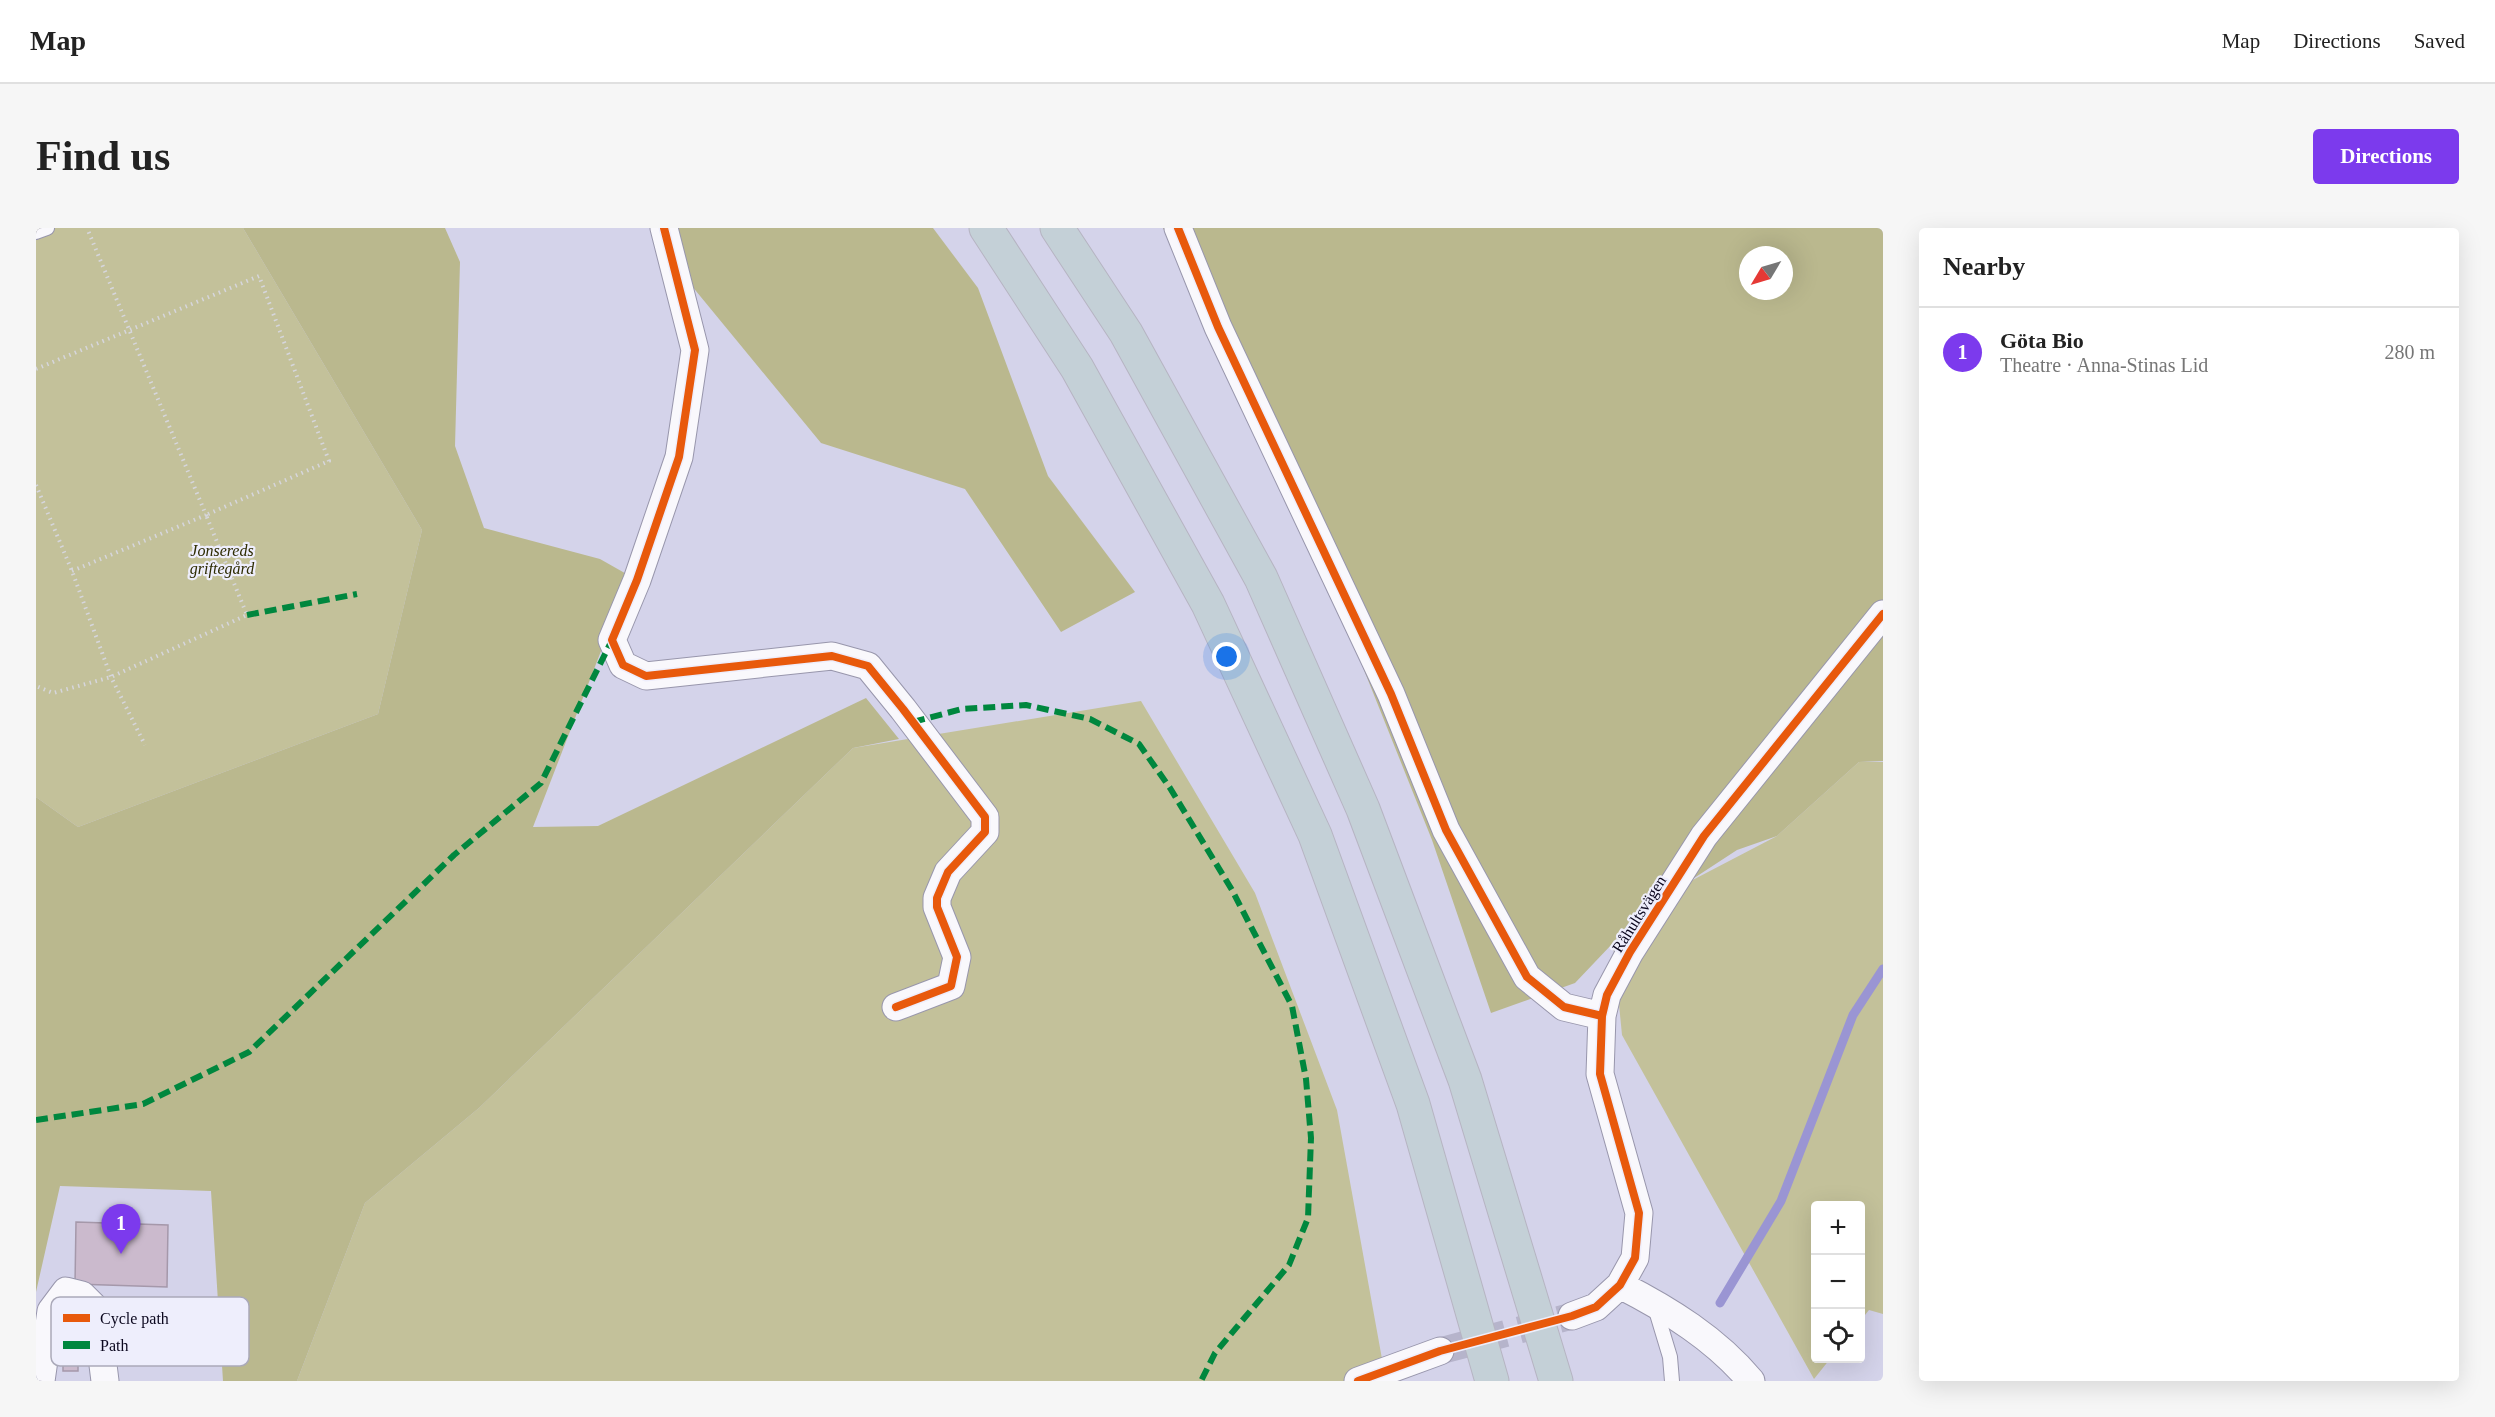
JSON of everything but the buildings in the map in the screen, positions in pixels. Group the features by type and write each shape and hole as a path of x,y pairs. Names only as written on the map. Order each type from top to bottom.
{"highway":[{"path":"986,228 1077,368 1208,604 1316,835 1413,1104 1492,1381"},
{"path":"1057,228 1126,333 1261,579 1363,809 1465,1080 1556,1381"}],"street":[{"path":"664,228 695,350 679,457 637,580 612,640 623,665 646,676 832,656 868,666 903,709 985,817 985,832 948,872 937,898 937,907 957,957 951,986 896,1007"},
{"path":"1178,228 1218,327 1390,694 1446,830 1527,977 1564,1007 1602,1016"},
{"name":"Råhultsvägen","path":"1572,1316 1596,1307 1620,1285 1635,1258 1639,1213 1600,1074 1602,1016 1607,995 1630,952 1704,836 1883,614"},
{"path":"1620,1285 1654,1302 1710,1340 1751,1381"},
{"path":"61,1297 66,1290 84,1297"},
{"path":"41,1381 51,1311"},
{"path":"1358,1381 1440,1351"},
{"path":"103,1366 105,1381"}],"lane":[{"path":"36,232 47,228"},
{"path":"1654,1302 1670,1357 1672,1381"}],"path":[{"path":"36,686 53,693 111,677 247,615 87,228"},
{"path":"36,369 259,276 329,461 72,571"},
{"path":"36,485 72,571 111,677 145,745"}],"green space":[{"name":"Jonsereds griftegård","path":"36,228 243,228 422,530 378,714 78,827 36,797"},
{"path":"1141,701 1255,893 1337,1110 1386,1381 297,1381 365,1203 479,1108 853,748"},
{"path":"1859,762 1883,762 1883,1314 1869,1310 1865,1315 1865,1201 1811,1201 1811,1363 1827,1363 1814,1379 1622,1035 1613,943 1685,884 1777,836"}],"shaded area":[{"path":"243,228 445,228 460,262 455,446 484,528 600,559 630,576 533,827 598,826 866,698 899,739 853,748 479,1108 365,1203 297,1381 223,1381 222,1366 249,1366 249,1297 218,1297 211,1191 60,1186 36,1292 36,797 78,827 378,714 422,530"},
{"path":"670,228 933,228 978,288 1048,476 1135,592 1061,632 965,489 821,443 682,274"},
{"path":"1163,228 1883,228 1883,761 1859,762 1777,836 1737,850 1685,884 1669,874 1613,943 1575,983 1491,1013 1432,840 1358,655"}],"waterway":[{"path":"1720,1303 1781,1201 1853,1015 1883,969"}],"tunnel":[{"path":"1440,1351 1572,1316"}],"marked path":[{"path":"247,615 357,594"},
{"path":"36,1120 143,1104 249,1052 454,855 541,783 612,640"},
{"path":"913,722 962,709 1026,705 1090,719 1139,744 1170,788 1232,890 1292,1006 1306,1079 1311,1138 1308,1218 1289,1265 1215,1353 1201,1381"}],"cycle path":[{"path":"664,228 695,350 679,457 637,580 612,640 623,665 646,676 832,656 868,666 903,709 985,817 985,832 948,872 937,898 937,907 957,957 951,986 896,1007"},
{"path":"1178,228 1218,327 1391,694 1446,830 1527,977 1564,1007 1602,1016"},
{"path":"1358,1381 1440,1351 1572,1316 1596,1307 1620,1285 1635,1258 1639,1213 1600,1074 1602,1016 1607,995 1630,952 1704,836 1883,614"}],"place":[{"name":"Göta Bio","path":"121,1254"}]}
